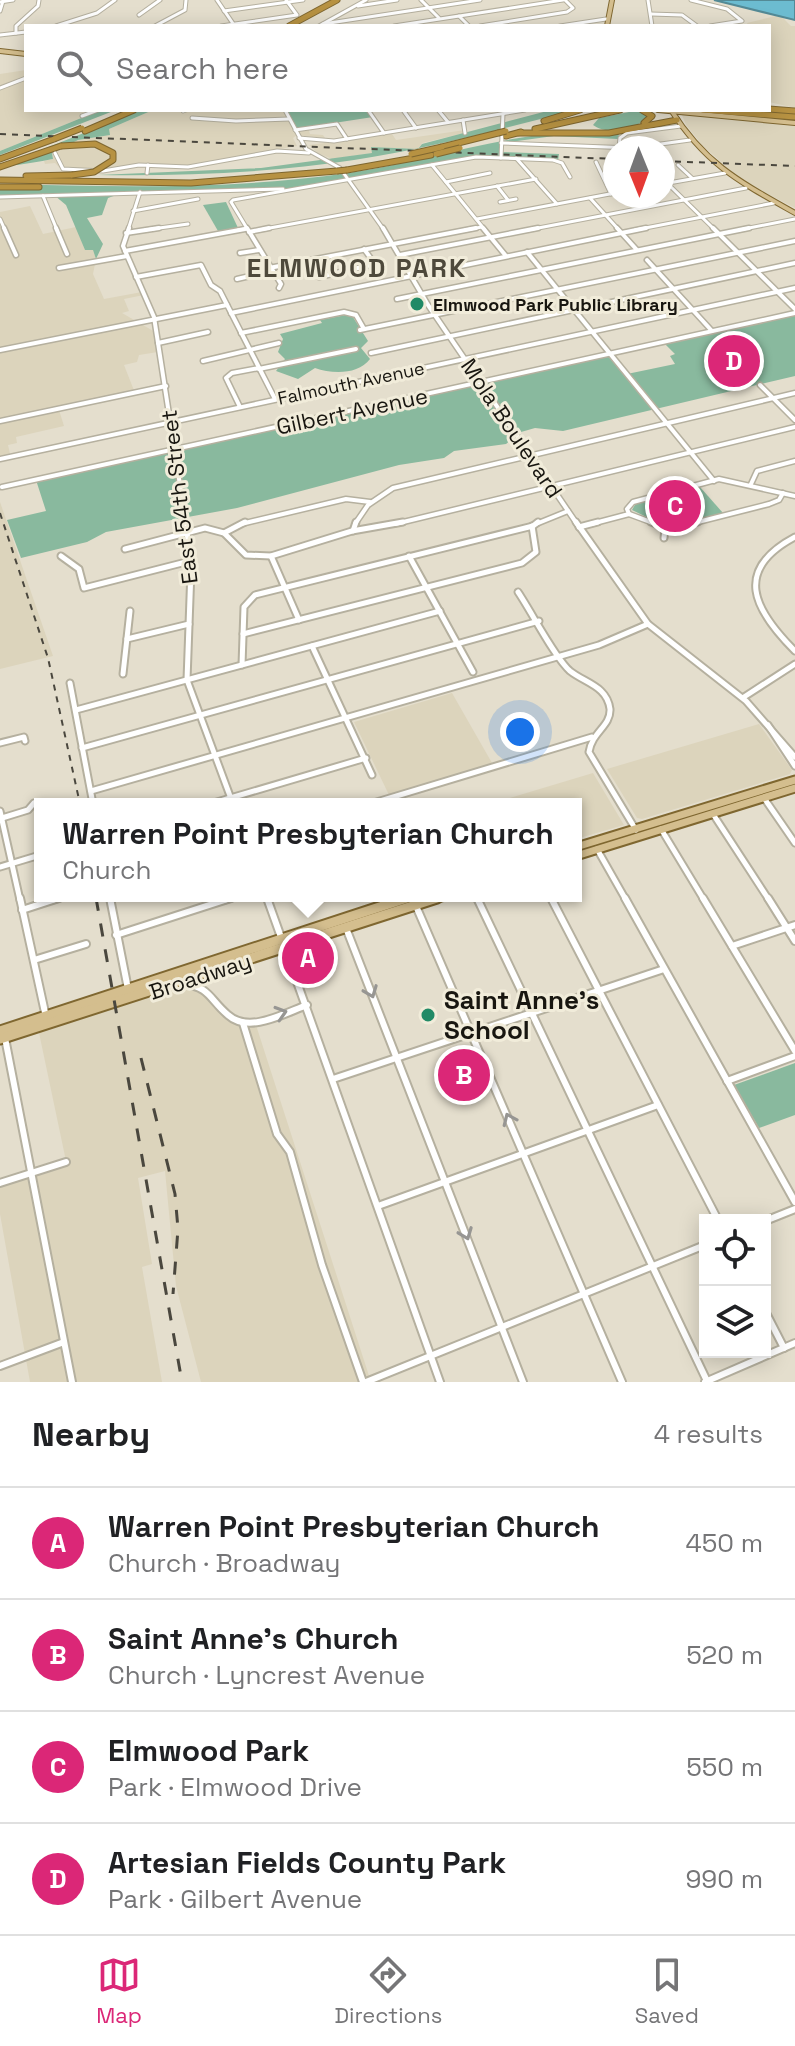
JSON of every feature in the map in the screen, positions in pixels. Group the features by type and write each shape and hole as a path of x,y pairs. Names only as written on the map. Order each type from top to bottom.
{"highway":[{"path":"293,24 341,1"},
{"path":"300,24 341,1"},
{"path":"771,108 793,115"},
{"path":"0,163 58,142 121,112"},
{"path":"83,130 129,112"},
{"path":"0,188 215,183 345,168 460,148 574,112"},
{"path":"539,123 585,112"},
{"path":"606,112 592,120 593,127 609,131 641,124 652,117 645,112"},
{"path":"345,168 606,112"},
{"path":"739,112 793,115"},
{"path":"764,112 793,115"},
{"path":"519,133 609,133 679,123"},
{"path":"0,178 88,174 106,167 113,160 113,153 106,146 58,142"},
{"path":"9,176 177,179 336,169"},
{"path":"0,178 117,184"}],"main road":[{"path":"607,24 610,0"},
{"path":"0,51 24,54"},
{"path":"672,112 690,140 725,173 795,216"},
{"path":"702,112 793,115"},
{"path":"659,826 795,780"},
{"path":"582,846 713,813 795,788"},
{"path":"582,854 637,832"},
{"name":"Broadway","path":"2,1036 46,1017 406,902"},
{"name":"Broadway","path":"2,1036 168,986 285,943"}],"street":[{"path":"0,11 2,2 13,0"},
{"path":"16,33 16,26 36,8 39,0"},
{"path":"62,24 97,13 115,0"},
{"path":"139,15 160,0"},
{"path":"159,24 185,10 186,0"},
{"path":"217,0 233,24"},
{"path":"224,11 303,0"},
{"path":"323,24 366,0"},
{"path":"357,6 397,0"},
{"path":"421,0 440,19"},
{"path":"327,24 480,0"},
{"path":"421,24 564,0 572,6 570,11 494,24"},
{"path":"648,0 652,24"},
{"path":"691,0 727,9 742,21 723,24"},
{"path":"240,24 297,15 286,1"},
{"path":"357,6 368,17"},
{"path":"651,14 683,16 694,24"},
{"path":"459,16 467,24"},
{"path":"573,24 606,19"},
{"path":"0,35 24,32"},
{"path":"0,88 24,79"},
{"path":"82,116 93,112"},
{"name":"Mola Boulevard","path":"286,112 310,153 337,165 393,243 435,316 648,624 744,697 795,757"},
{"path":"369,112 384,133"},
{"path":"404,112 416,128"},
{"path":"440,112 448,123"},
{"path":"479,118 480,112"},
{"path":"299,138 325,142 514,112"},
{"path":"501,158 503,114"},
{"path":"192,118 236,121 289,119"},
{"path":"463,120 465,133"},
{"path":"623,136 645,128 679,123"},
{"path":"295,130 337,124 347,139"},
{"path":"502,136 603,145"},
{"path":"675,141 690,140"},
{"path":"55,153 66,170 103,171 148,165 180,167 277,151 310,153"},
{"path":"279,288 281,284 231,201 476,157 557,161 570,177"},
{"path":"516,158 557,204"},
{"path":"596,162 603,175"},
{"path":"147,173 148,165"},
{"path":"432,165 506,256"},
{"path":"678,165 693,178"},
{"path":"180,167 183,172"},
{"path":"446,182 490,173"},
{"path":"675,182 725,173"},
{"path":"59,268 536,179"},
{"path":"497,186 508,200"},
{"path":"400,255 746,188"},
{"path":"0,197 292,189"},
{"path":"249,190 249,198"},
{"name":"East 54th Street","path":"140,192 122,243 154,320 172,422 190,561 187,680 231,798"},
{"path":"133,211 200,201 194,192"},
{"path":"675,192 795,311"},
{"path":"43,195 67,254"},
{"path":"477,219 603,196"},
{"path":"590,198 638,250"},
{"path":"500,202 516,199"},
{"path":"231,313 774,203"},
{"path":"397,299 795,216"},
{"path":"0,221 16,255"},
{"path":"125,233 188,224"},
{"path":"237,279 364,249 482,227"},
{"path":"241,333 344,312 356,315 362,329 795,241"},
{"path":"319,277 371,265 372,260 364,249"},
{"path":"240,253 259,250"},
{"path":"527,252 714,481"},
{"path":"647,260 712,331"},
{"path":"371,353 795,263"},
{"path":"136,277 201,265 211,285 220,291 275,399"},
{"name":"Falmouth Avenue","path":"0,459 795,288"},
{"path":"0,350 227,305"},
{"name":"Gilbert Avenue","path":"2,487 795,311"},
{"path":"158,343 208,332"},
{"path":"203,361 279,343"},
{"path":"240,407 226,378 232,373 356,349"},
{"path":"760,385 795,420"},
{"path":"0,421 166,386"},
{"path":"353,531 370,502 393,488 795,393"},
{"path":"125,549 205,528 224,533 246,555 271,556 353,531 374,529 795,427"},
{"path":"751,484 757,471 795,461"},
{"path":"629,514 627,509 633,502 731,479 795,496"},
{"path":"579,527 629,514 665,529 769,504 779,500 783,493"},
{"path":"224,533 245,522 346,499 370,502"},
{"path":"242,665 244,607 260,593 533,526 542,519 568,511"},
{"path":"243,634 526,561 537,548 531,532 533,526"},
{"path":"664,538 665,529"},
{"path":"795,537 766,556 756,574 754,587 764,618 795,651"},
{"path":"61,556 79,569 84,588 190,561"},
{"path":"271,556 299,620"},
{"path":"409,556 473,672"},
{"path":"518,592 569,670 597,686 609,704 608,721 593,737 589,752 637,832"},
{"path":"123,674 130,611"},
{"path":"76,710 440,611"},
{"path":"82,748 539,621"},
{"path":"127,639 189,624"},
{"path":"91,791 599,645 648,624"},
{"path":"312,646 372,775"},
{"path":"744,697 795,664"},
{"path":"70,683 92,798"},
{"name":"Mola Boulevard","path":"768,724 795,766"},
{"path":"0,743 24,737 25,741"},
{"path":"399,798 593,737"},
{"path":"241,798 366,758"},
{"path":"764,798 795,843"},
{"path":"34,803 28,810 1,815 46,1017"},
{"path":"713,813 795,941"},
{"path":"659,826 795,1054 727,1081"},
{"path":"597,849 795,1202"},
{"path":"0,867 34,857"},
{"path":"22,910 48,902"},
{"path":"110,902 129,990"},
{"path":"116,935 220,902"},
{"path":"268,902 440,1382"},
{"path":"415,902 622,1382"},
{"path":"479,902 706,1381 795,1343"},
{"path":"553,902 715,1214"},
{"path":"344,924 523,1382"},
{"path":"732,946 795,925"},
{"path":"34,960 86,944"},
{"path":"333,1079 664,969"},
{"path":"168,986 189,983 201,986 230,1018 243,1023 307,1005"},
{"path":"243,1023 277,1134 290,1152 322,1265 364,1382 699,1247"},
{"path":"2,1036 72,1382"},
{"path":"378,1206 658,1105"},
{"path":"0,1183 66,1162"},
{"path":"771,1219 795,1209"},
{"path":"771,1323 784,1348"},
{"path":"0,1366 64,1342"}],"shaded area":[{"path":"780,15 795,26 795,108 771,102 771,24 747,23"},
{"path":"24,70 24,112 96,112 0,151 0,74"},
{"path":"148,112 288,112 308,127 310,134 325,138 297,135 293,138 297,146 189,165 141,164 104,170 60,168 55,163 45,164 44,161 53,159 52,153 78,140 109,135 109,129"},
{"path":"682,115 795,125 795,208 741,180 702,145"},
{"path":"465,130 465,133 422,143 418,149 372,147 372,153 332,159 309,145 392,134 396,140"},
{"path":"30,206 43,234 76,227 85,250 93,249 96,259 93,274 104,299 142,292 144,295 124,299 129,311 122,313 155,332 158,352 139,355 137,362 124,365 135,393 59,410 64,426 16,437 17,443 8,445 10,454 0,456 0,212"},
{"path":"0,502 53,656 0,669"},
{"path":"452,693 492,763 389,795 354,722"},
{"path":"759,724 792,770 790,774 642,819 637,818 607,769"},
{"path":"593,773 624,825 582,837 582,798 510,798"},
{"path":"195,984 230,1018 255,1022 371,1382 201,1382 176,1286 165,1171 138,1178 152,1264 142,1267 162,1382 30,1382 0,1214 0,1183 66,1161 38,1028 168,986"}],"green space":[{"path":"96,112 111,112 0,155 0,151"},
{"path":"137,112 148,112 109,129 110,135 78,140 52,153 53,159 3,165"},
{"path":"286,112 369,112 373,117 295,129"},
{"path":"543,112 567,112 419,148 422,144"},
{"path":"629,112 644,112 650,116 622,130 606,130 593,125 599,118"},
{"path":"619,134 603,138 554,136 502,143 502,152 559,154 558,161 477,157 292,188 122,193 108,198 102,215 87,218 103,244 96,259 93,250 85,250 66,205 54,195 0,198 0,184 174,186 261,182 348,173 531,136"},
{"path":"371,147 416,149 258,171 98,175 261,168 372,153"},
{"path":"226,202 238,228 218,231 203,205"},
{"path":"351,314 368,341 361,348 370,359 365,364 344,372 315,368 298,379 276,371 285,359 278,352 283,339 280,334 322,323 320,320"},
{"path":"795,315 795,376 563,431 535,428 521,432 506,444 454,451 444,458 399,465 237,508 106,532 87,542 21,558 7,520 46,511 36,480 610,354 627,374 675,364 670,356 675,354 665,344"},
{"path":"700,487 723,513 667,527 632,510 636,503"},
{"path":"795,1063 795,1115 759,1128 734,1085"}],"water":[{"path":"714,0 795,0 795,20"}],"railway":[{"path":"0,134 603,159"},
{"path":"675,161 795,166"},
{"path":"0,513 48,658 79,798"},
{"path":"97,902 182,1382"},
{"path":"141,1058 175,1194 178,1229 173,1294"}],"place":[{"name":"Elmwood Park Public Library","path":"417,304"},
{"name":"Artesian Fields County Park","path":"734,361"},
{"name":"Elmwood Park","path":"675,506"},
{"name":"Warren Point Presbyterian Church","path":"308,958"},
{"name":"Saint Anne's School","path":"428,1015"},
{"name":"Saint Anne's Church","path":"464,1075"}],"district":[{"name":"ELMWOOD PARK","path":"357,268"}]}
